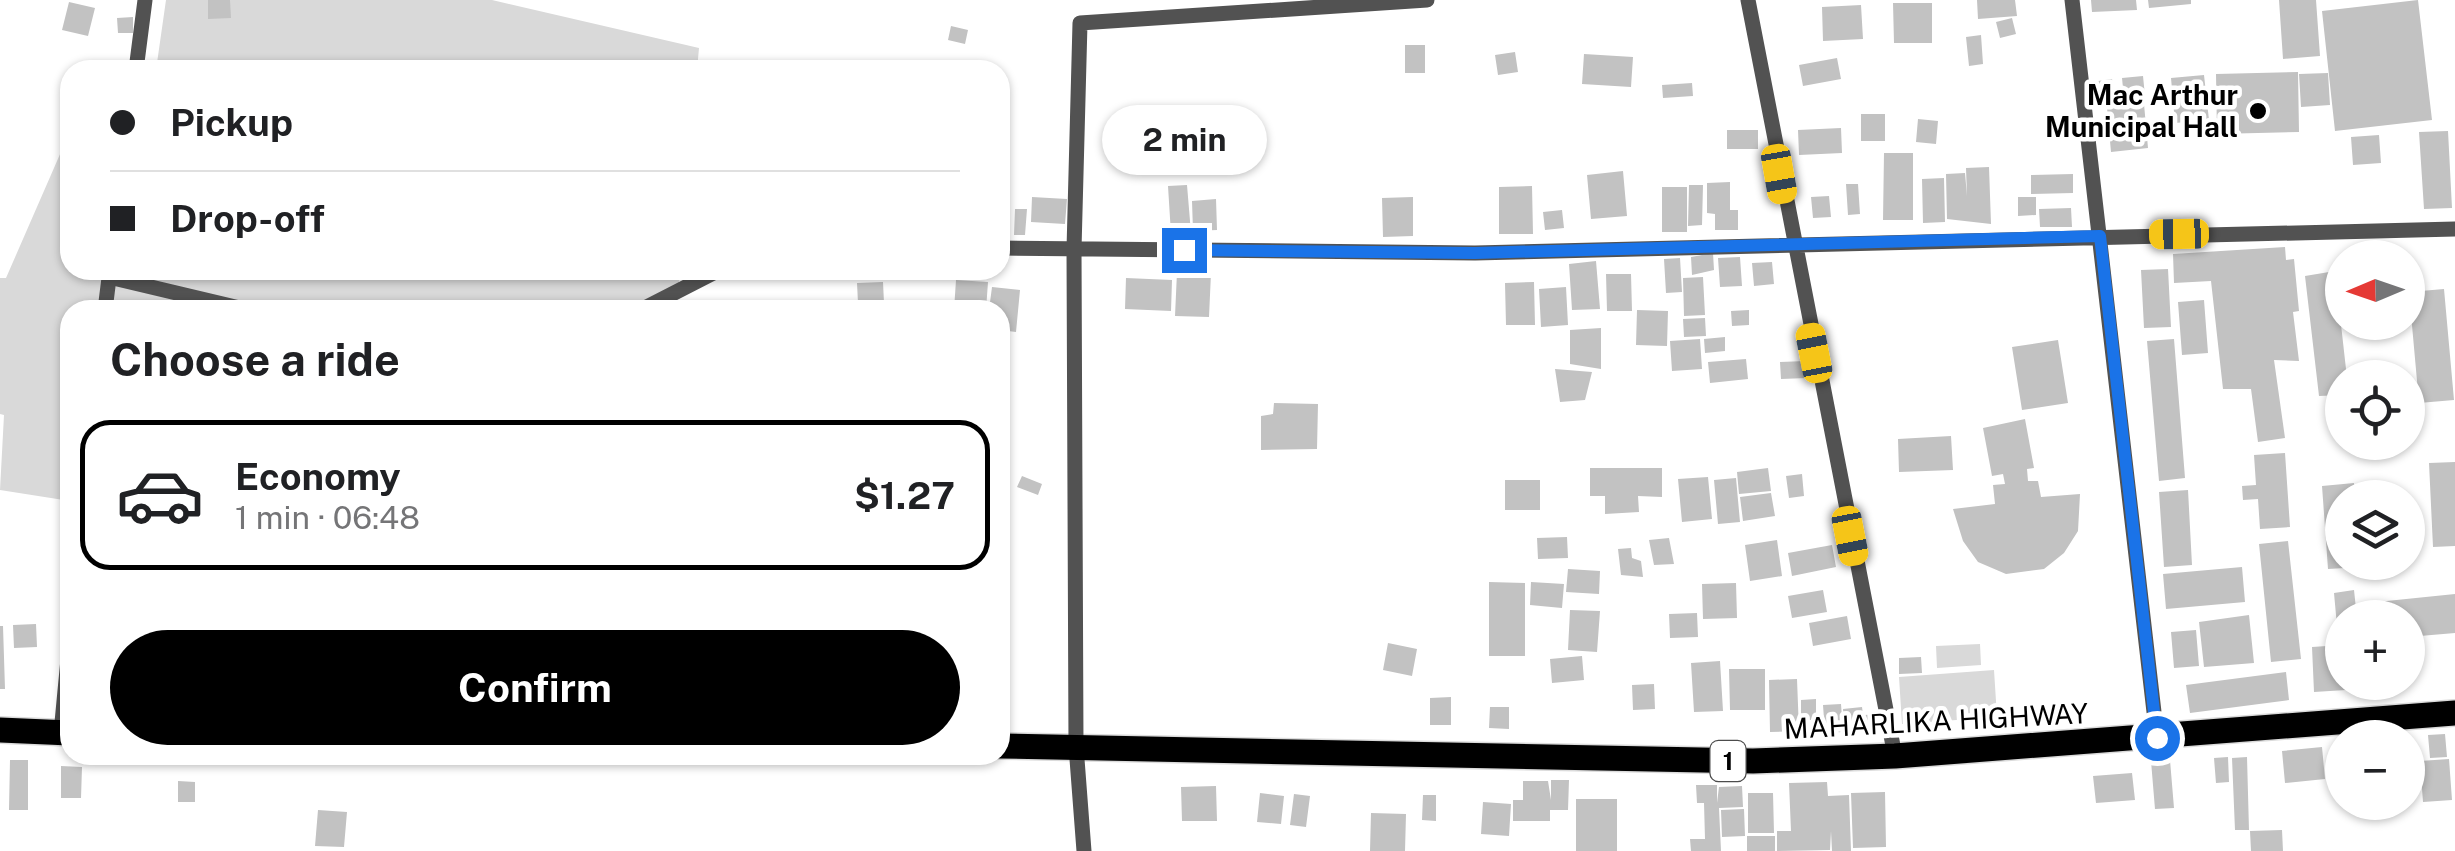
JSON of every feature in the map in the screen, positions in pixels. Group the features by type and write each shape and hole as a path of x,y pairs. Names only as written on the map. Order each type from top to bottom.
{"highway":[{"name":"MAHARLIKA HIGHWAY","path":"1010,746 1625,760 1894,756 2455,714"},
{"path":"0,730 60,733"}],"street":[{"path":"137,60 145,0"},
{"path":"1084,851 1076,746 1074,249 1080,23 1426,0"},
{"path":"1748,0 1792,244 1894,756"},
{"path":"2072,0 2157,738"},
{"path":"1010,248 1475,253 2455,229"},
{"path":"135,280 210,300"},
{"path":"661,300 700,280"}],"shaded area":[{"path":"166,0 492,0 699,48 698,60 157,60"},
{"path":"60,154 60,280 679,280 678,300 60,300 60,499 0,490 4,415 0,414 0,278 6,278"},
{"path":"1980,644 1981,665 1937,668 1936,646"},
{"path":"1994,670 1997,717 1902,724 1899,677"}],"building":[{"path":"208,0 230,0 231,18 208,19"},
{"path":"1977,0 2015,0 2017,16 1978,19"},
{"path":"2091,0 2136,0 2137,10 2092,12"},
{"path":"2148,0 2191,0 2191,4 2149,8"},
{"path":"2279,0 2316,0 2320,56 2283,59"},
{"path":"2418,0 2432,120 2335,131 2322,11"},
{"path":"69,2 95,8 88,36 62,30"},
{"path":"1893,3 1932,3 1932,43 1894,43"},
{"path":"1861,5 1863,39 1823,41 1822,7"},
{"path":"133,17 133,33 118,33 117,18"},
{"path":"2012,18 2016,34 2000,38 1996,22"},
{"path":"951,26 968,30 965,44 948,40"},
{"path":"1981,35 1983,64 1969,66 1966,37"},
{"path":"1405,45 1425,45 1425,73 1405,73"},
{"path":"1515,52 1518,72 1498,75 1495,55"},
{"path":"1584,54 1633,57 1631,87 1582,84"},
{"path":"1837,58 1841,79 1803,86 1799,65"},
{"path":"2298,72 2299,132 2217,134 2216,74"},
{"path":"2328,73 2330,105 2301,107 2299,74"},
{"path":"2204,75 2209,120 2175,123 2171,78"},
{"path":"2143,76 2145,96 2124,98 2122,78"},
{"path":"2112,79 2117,104 2102,106 2098,81"},
{"path":"1692,83 1693,96 1663,98 1662,85"},
{"path":"2144,104 2148,148 2111,152 2107,108"},
{"path":"1861,114 1885,114 1885,141 1861,141"},
{"path":"1918,119 1938,121 1936,144 1916,142"},
{"path":"1841,128 1842,153 1799,155 1798,130"},
{"path":"1727,130 1758,130 1758,149 1727,149"},
{"path":"2448,131 2452,208 2424,209 2419,132"},
{"path":"2379,135 2381,163 2353,165 2351,137"},
{"path":"1884,153 1913,153 1913,220 1883,220"},
{"path":"1989,167 1991,224 1947,219 1946,174 1965,173 1967,196 1966,168"},
{"path":"1623,171 1627,216 1591,219 1587,175"},
{"path":"2073,174 2073,193 2031,194 2031,175"},
{"path":"1944,178 1945,222 1923,223 1922,179"},
{"path":"1730,182 1730,210 1738,210 1738,230 1715,230 1715,214 1707,213 1707,183"},
{"path":"1846,184 1858,184 1860,214 1848,215"},
{"path":"1187,185 1191,233 1171,234 1168,186"},
{"path":"1689,185 1703,185 1702,225 1688,226"},
{"path":"1532,186 1533,234 1499,234 1499,187"},
{"path":"1662,187 1687,187 1687,232 1662,232"},
{"path":"1829,196 1831,217 1813,218 1811,197"},
{"path":"1032,197 1067,199 1065,224 1031,222"},
{"path":"1413,197 1413,236 1383,237 1382,198"},
{"path":"2018,197 2036,197 2036,215 2018,216"},
{"path":"1216,199 1217,230 1193,231 1192,201"},
{"path":"2071,208 2072,227 2040,227 2039,209"},
{"path":"1015,209 1027,209 1025,235 1014,235"},
{"path":"1562,210 1564,228 1545,230 1543,212"},
{"path":"2285,247 2286,260 2294,259 2299,311 2293,312 2299,361 2274,360 2285,438 2258,442 2251,389 2223,389 2211,281 2174,283 2173,254"},
{"path":"1713,253 1714,270 1692,275 1691,257"},
{"path":"1740,257 1742,286 1720,287 1718,258"},
{"path":"1680,258 1682,292 1666,293 1664,259"},
{"path":"1596,261 1600,309 1572,310 1569,264"},
{"path":"1772,262 1774,284 1754,286 1752,263"},
{"path":"2168,269 2171,327 2144,328 2141,270"},
{"path":"1177,272 1211,273 1209,317 1175,316"},
{"path":"2325,273 2325,340 2343,340 2345,360 2325,360 2325,396 2319,396 2305,276"},
{"path":"1606,274 1631,274 1632,311 1607,311"},
{"path":"1703,277 1705,315 1684,316 1683,278"},
{"path":"1126,278 1172,280 1171,311 1125,309"},
{"path":"956,280 988,282 987,300 955,300"},
{"path":"883,282 884,300 858,300 857,283"},
{"path":"1534,282 1535,325 1506,325 1505,283"},
{"path":"992,287 1020,290 1016,332 1010,331 1010,300 990,300"},
{"path":"1566,287 1568,325 1541,327 1539,289"},
{"path":"2444,289 2454,400 2425,402 2425,360 2415,360 2413,340 2425,340 2425,291"},
{"path":"2204,300 2208,353 2182,355 2178,302"},
{"path":"1637,310 1668,311 1667,346 1636,345"},
{"path":"1749,310 1749,325 1732,326 1731,311"},
{"path":"1705,318 1706,336 1684,337 1683,319"},
{"path":"1601,328 1601,369 1570,364 1570,330"},
{"path":"1725,337 1725,351 1705,353 1704,339"},
{"path":"1700,339 1702,369 1672,371 1670,341"},
{"path":"2174,339 2185,478 2159,481 2147,341"},
{"path":"2058,340 2068,403 2022,410 2012,347"},
{"path":"1746,359 1748,379 1710,383 1708,362"},
{"path":"1806,361 1807,378 1781,379 1780,362"},
{"path":"1555,369 1592,372 1585,400 1560,402"},
{"path":"1274,403 1318,404 1317,449 1261,450 1261,416 1273,414"},
{"path":"2025,419 2034,468 2027,469 2028,481 2038,481 2041,497 2080,494 2078,531 2064,553 2044,569 2006,574 1978,562 1963,541 1953,509 1995,504 1993,485 2005,484 2003,474 1992,476 1983,428"},
{"path":"1951,436 1953,470 1899,472 1898,439"},
{"path":"2285,453 2290,527 2260,529 2258,499 2243,500 2242,486 2256,485 2254,455"},
{"path":"2455,462 2455,546 2433,547 2429,463"},
{"path":"1590,468 1662,468 1662,497 1638,496 1639,512 1605,514 1605,496 1590,496"},
{"path":"1768,468 1771,491 1739,494 1737,472"},
{"path":"1802,474 1804,496 1789,498 1786,476"},
{"path":"1022,476 1042,484 1038,495 1017,487"},
{"path":"1708,477 1712,519 1682,522 1678,479"},
{"path":"1736,478 1740,522 1718,524 1714,480"},
{"path":"1505,480 1540,480 1540,510 1505,510"},
{"path":"2322,486 2325,486 2325,528"},
{"path":"2188,490 2192,565 2164,567 2159,492"},
{"path":"1771,493 1775,516 1743,521 1740,497"},
{"path":"1567,537 1568,558 1538,559 1537,538"},
{"path":"1669,538 1674,564 1654,565 1649,540"},
{"path":"1777,540 1782,576 1750,581 1745,545"},
{"path":"2288,541 2301,659 2271,662 2259,544"},
{"path":"1832,545 1836,567 1792,576 1788,553"},
{"path":"1631,548 1632,558 1641,561 1643,577 1621,575 1618,549"},
{"path":"2242,567 2245,602 2166,609 2163,574"},
{"path":"1568,569 1600,571 1599,594 1566,592"},
{"path":"1489,582 1525,583 1525,656 1489,656"},
{"path":"1531,582 1564,584 1562,608 1530,605"},
{"path":"1736,583 1737,618 1703,619 1702,584"},
{"path":"1823,590 1827,612 1792,618 1788,596"},
{"path":"2354,590 2355,600 2335,600 2334,593"},
{"path":"2455,594 2455,633 2425,636 2425,600 2396,600"},
{"path":"1570,610 1600,611 1597,652 1568,650"},
{"path":"1697,613 1698,637 1670,638 1669,614"},
{"path":"2249,615 2254,663 2204,667 2199,622"},
{"path":"1847,616 1851,639 1813,646 1809,623"},
{"path":"36,624 37,647 14,648 13,625"},
{"path":"3,626 5,689 0,689"},
{"path":"2196,630 2199,666 2174,668 2171,632"},
{"path":"1388,643 1417,649 1412,676 1383,670"},
{"path":"2325,646 2325,691 2314,692 2312,647"},
{"path":"1582,656 1584,680 1552,683 1550,659"},
{"path":"1921,657 1922,673 1899,674 1899,658"},
{"path":"1720,661 1723,711 1694,712 1691,663"},
{"path":"1729,669 1765,669 1765,710 1730,710"},
{"path":"2286,672 2289,700 2190,713 2186,685"},
{"path":"1797,679 1799,731 1770,732 1769,680"},
{"path":"1654,684 1655,709 1633,710 1632,685"},
{"path":"1451,697 1451,725 1430,725 1430,698"},
{"path":"1816,699 1816,720 1801,720 1801,700"},
{"path":"1841,704 1843,732 1825,733 1823,705"},
{"path":"1490,707 1509,707 1509,729 1489,728"},
{"path":"1862,707 1865,730 1845,732 1843,709"},
{"path":"1875,714 1878,736 1868,737 1865,715"},
{"path":"2445,734 2447,757 2430,758 2428,735"},
{"path":"2322,747 2325,779 2285,783 2282,751"},
{"path":"2228,757 2229,782 2216,783 2214,758"},
{"path":"2247,757 2249,830 2235,830 2232,758"},
{"path":"2449,759 2452,800 2425,802 2425,761"},
{"path":"10,760 28,760 28,810 9,810"},
{"path":"2170,760 2174,808 2155,809 2151,761"},
{"path":"61,766 82,767 81,798 61,798"},
{"path":"2132,773 2135,800 2096,803 2093,776"},
{"path":"1551,780 1569,780 1568,810 1550,810 1550,821 1513,821 1513,800 1523,800 1523,781 1548,781 1551,800"},
{"path":"178,781 195,782 195,802 178,802"},
{"path":"1827,782 1828,796 1849,795 1851,851 1832,851 1831,831 1830,850 1777,851 1777,831 1791,831 1789,783"},
{"path":"1696,785 1717,785 1717,803 1719,787 1742,786 1743,807 1719,808 1721,851 1691,851 1690,839 1705,839 1704,803 1697,803"},
{"path":"1216,786 1217,821 1182,821 1181,787"},
{"path":"1885,792 1886,847 1853,848 1851,793"},
{"path":"1260,793 1284,796 1281,824 1257,822"},
{"path":"1748,793 1773,793 1774,833 1748,833"},
{"path":"1294,794 1310,796 1306,827 1290,825"},
{"path":"1423,795 1436,795 1436,821 1422,820"},
{"path":"1576,799 1617,799 1617,851 1576,851"},
{"path":"1483,802 1511,804 1509,836 1481,834"},
{"path":"1744,809 1745,836 1722,837 1721,810"},
{"path":"318,810 347,812 344,847 315,846"},
{"path":"1371,813 1406,814 1405,851 1370,851"},
{"path":"2282,830 2283,851 2251,851 2250,831"},
{"path":"1747,836 1775,836 1775,851 1747,851"}],"place":[{"name":"Mac Arthur Municipal Hall","path":"2258,111"}],"route":[{"path":"1184,250 1475,253 2100,236 2157,738"}]}
